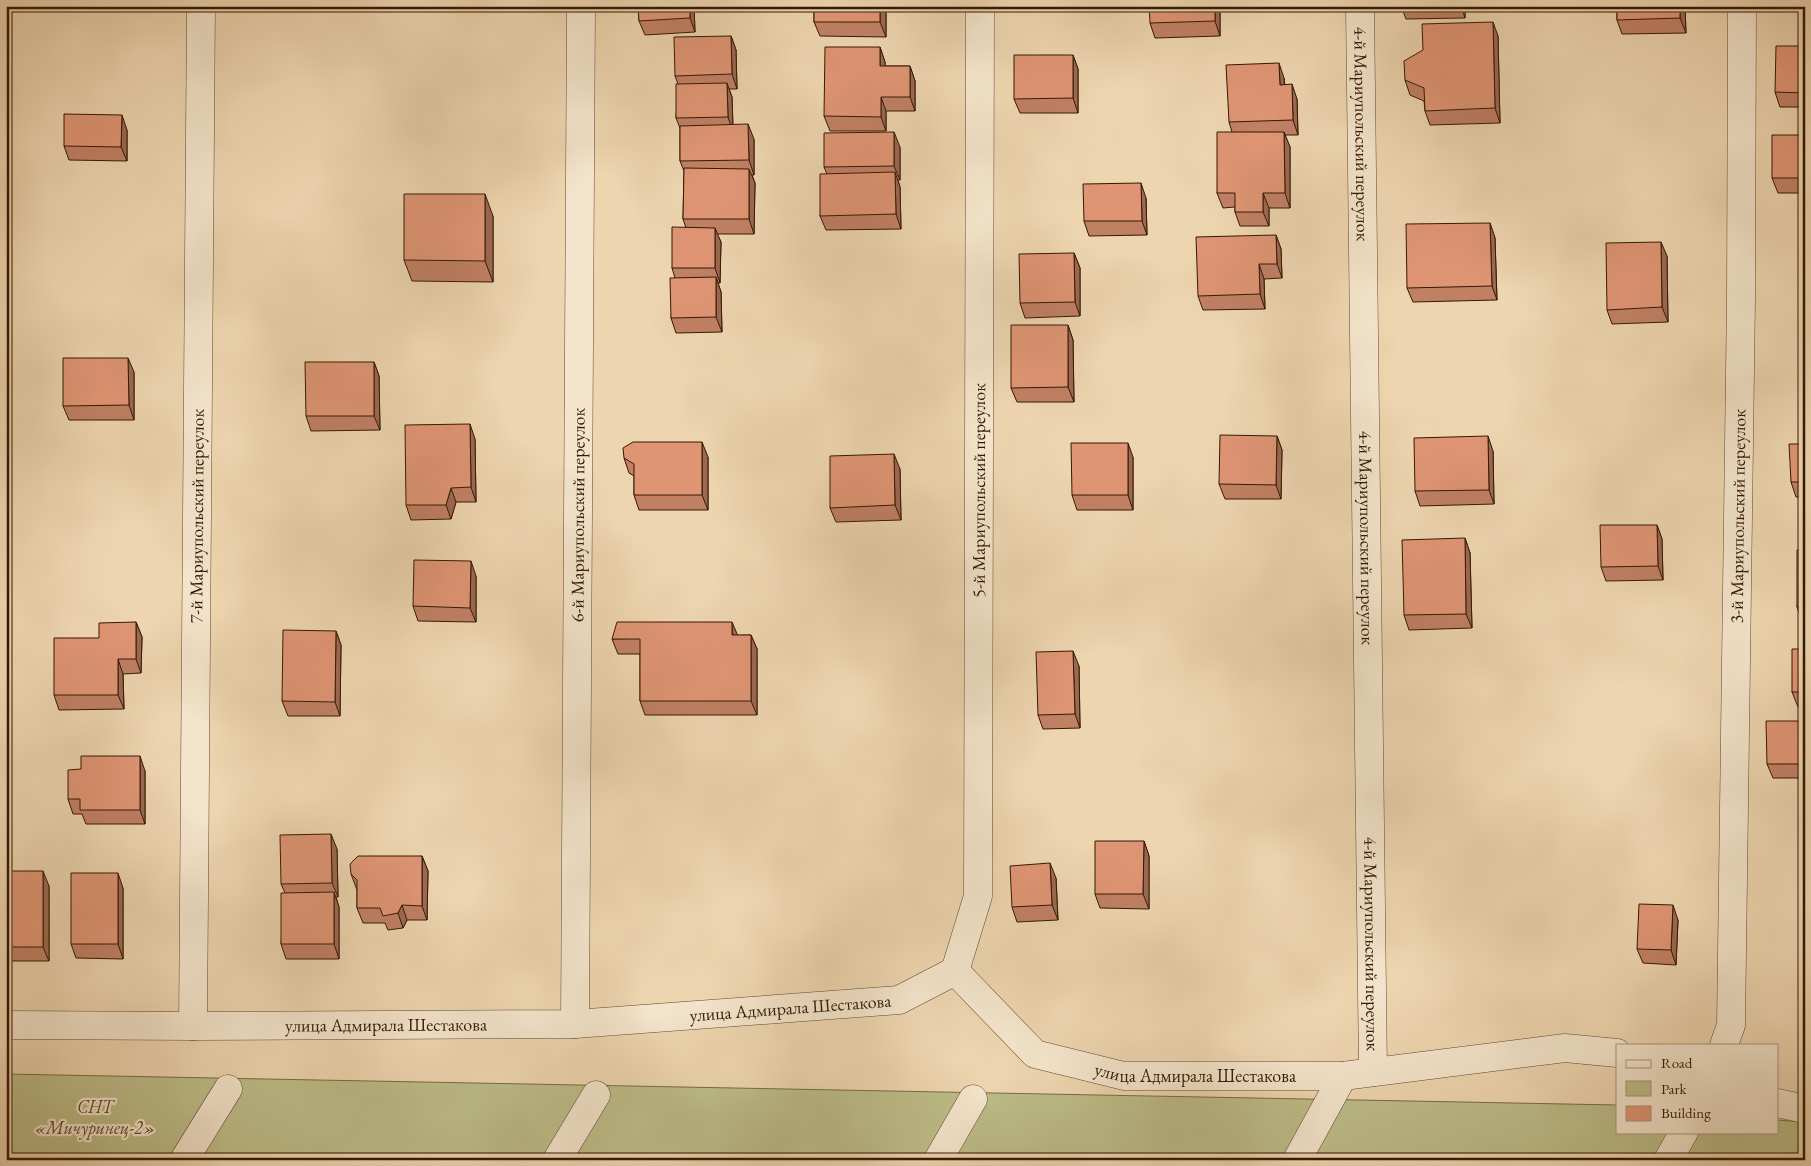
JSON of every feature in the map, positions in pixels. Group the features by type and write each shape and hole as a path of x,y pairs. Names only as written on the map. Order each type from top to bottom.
{"street":[{"name":"7-й Мариупольский переулок","path":"194,1026 201,6"},
{"name":"6-й Мариупольский переулок","path":"575,1024 581,6"},
{"name":"5-й Мариупольский переулок","path":"955,971 978,896 980,6"},
{"name":"4-й Мариупольский переулок","path":"1360,6 1373,1072"},
{"name":"3-й Мариупольский переулок","path":"1728,1035 1741,299 1742,6"},
{"name":"улица Адмирала Шестакова","path":"6,1025 575,1024 899,1000 955,971 1035,1054 1124,1076 1343,1076 1565,1048 1616,1053"},
{"path":"1297,1160 1343,1076"},
{"path":"184,1160 228,1089"},
{"path":"557,1160 596,1095"},
{"path":"938,1160 973,1099"},
{"path":"1778,1104 1805,1109"},
{"path":"1668,1160 1683,1134"}],"green space":[{"name":"СНТ «Мичуринец-2»","path":"6,1074 1616,1105 1616,1134 1778,1134 1778,1120 1805,1122 1805,1160 6,1160"}],"building":[{"path":"638,6 690,6 690,18 639,21"},
{"path":"814,6 880,6 880,22 814,22"},
{"path":"1149,6 1215,6 1215,21 1150,23"},
{"path":"1617,6 1680,6 1680,18 1617,20"},
{"path":"1493,22 1495,108 1425,111 1424,88 1405,80 1404,61 1423,50 1422,24"},
{"path":"731,36 732,74 675,76 674,37"},
{"path":"1776,46 1805,46 1805,93 1775,92"},
{"path":"825,47 880,47 880,66 910,66 910,97 881,97 881,117 824,116"},
{"path":"1014,55 1073,55 1073,98 1014,99"},
{"path":"1279,63 1280,85 1292,84 1293,120 1229,122 1226,65"},
{"path":"727,83 728,117 676,118 676,84"},
{"path":"64,114 122,115 121,147 64,146"},
{"path":"748,124 749,160 680,161 680,126"},
{"path":"894,132 894,166 824,167 824,133"},
{"path":"1217,132 1284,132 1285,193 1263,193 1263,212 1235,212 1235,193 1217,193"},
{"path":"1772,135 1805,135 1805,178 1772,178"},
{"path":"684,168 749,169 749,219 683,219"},
{"path":"895,172 896,214 820,216 820,174"},
{"path":"1141,183 1142,221 1084,221 1083,184"},
{"path":"404,194 485,194 485,261 404,260"},
{"path":"1490,223 1492,286 1407,288 1406,224"},
{"path":"672,227 715,228 715,268 672,268"},
{"path":"1276,235 1277,264 1259,264 1260,294 1198,296 1196,237"},
{"path":"1661,242 1662,307 1607,310 1606,243"},
{"path":"1074,253 1075,302 1020,303 1019,254"},
{"path":"716,277 716,317 671,318 670,278"},
{"path":"1011,325 1068,325 1068,387 1011,388"},
{"path":"63,358 128,358 129,405 63,406"},
{"path":"305,362 374,362 374,416 306,416"},
{"path":"470,424 471,487 451,488 446,505 406,505 405,425"},
{"path":"1220,435 1277,436 1276,485 1219,484"},
{"path":"1488,436 1489,490 1415,491 1414,438"},
{"path":"633,442 702,442 702,495 634,495 634,464 624,458 623,448"},
{"path":"1071,443 1128,443 1128,495 1072,495"},
{"path":"1789,444 1805,444 1805,482 1791,482"},
{"path":"894,454 895,505 830,508 830,456"},
{"path":"1600,525 1657,525 1658,566 1601,567"},
{"path":"1465,538 1466,614 1404,615 1402,540"},
{"path":"1797,550 1805,550 1805,607 1797,607"},
{"path":"414,560 471,561 470,608 413,606"},
{"path":"136,622 136,659 118,659 118,695 54,695 54,638 99,638 99,623"},
{"path":"617,622 732,622 732,635 751,635 751,701 640,701 640,639 612,639"},
{"path":"283,630 336,631 335,702 282,701"},
{"path":"1792,649 1805,649 1805,692 1792,692"},
{"path":"1073,651 1075,714 1038,715 1036,652"},
{"path":"1766,721 1805,721 1805,764 1767,764"},
{"path":"81,756 140,756 140,810 80,810 80,799 68,799 68,770 81,769"},
{"path":"331,834 332,883 281,884 280,835"},
{"path":"1095,841 1144,841 1143,894 1095,894"},
{"path":"358,856 422,856 422,906 402,905 398,913 383,916 380,908 357,908 357,880 351,874 350,864"},
{"path":"1050,863 1052,905 1012,907 1010,866"},
{"path":"6,871 43,871 43,947 6,947"},
{"path":"71,873 118,873 118,944 71,944"},
{"path":"334,892 334,944 281,944 281,893"},
{"path":"1639,904 1673,905 1671,950 1637,949"}]}
